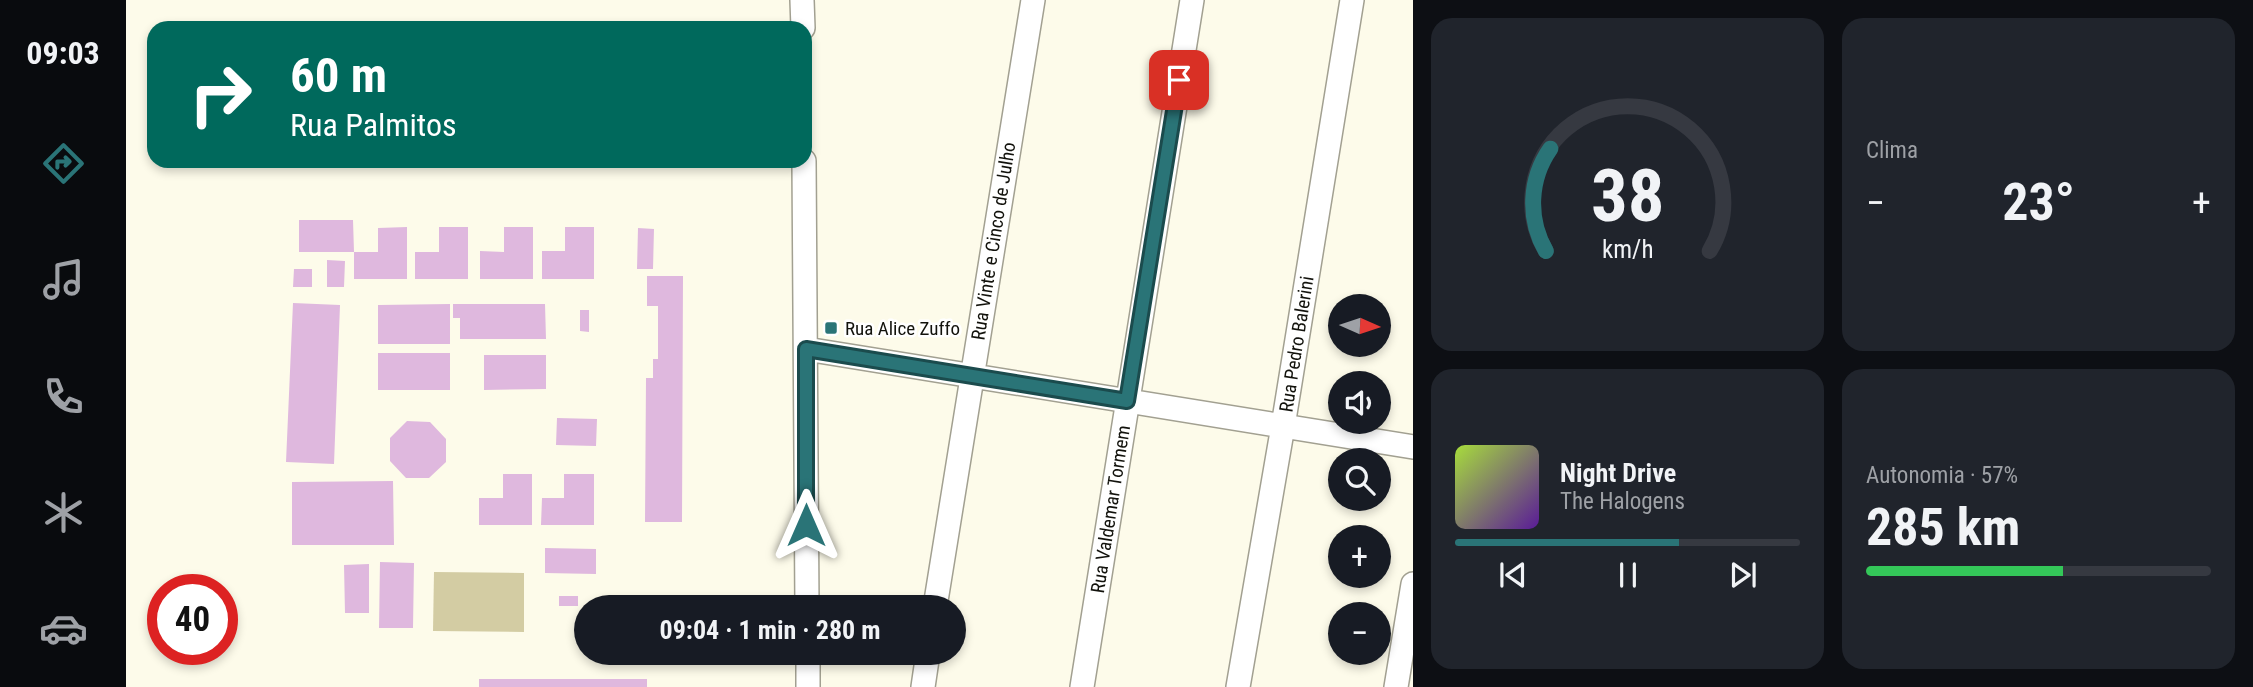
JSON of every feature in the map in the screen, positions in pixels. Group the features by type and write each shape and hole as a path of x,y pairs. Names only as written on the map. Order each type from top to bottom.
{"street":[{"path":"802,0 803,21"},
{"name":"Rua Vinte e Cinco de Julho","path":"937,595 1033,0"},
{"name":"Rua Valdemar Tormem","path":"1082,687 1192,0"},
{"name":"Rua Pedro Balerini","path":"1238,687 1352,0"},
{"path":"804,168 807,595"},
{"path":"806,349 1413,447"},
{"path":"1396,687 1413,584"},
{"path":"808,665 808,687"},
{"path":"923,687 926,665"}],"shaded area":[{"path":"434,572 524,573 524,632 433,631"}],"building":[{"path":"299,220 353,220 354,252 299,252"},
{"path":"407,227 407,279 354,279 354,252 378,252 378,228"},
{"path":"439,227 468,227 468,279 415,279 415,252 439,252"},
{"path":"504,227 533,227 533,279 480,279 480,251 504,252"},
{"path":"565,227 594,227 594,279 542,279 542,251 565,251"},
{"path":"638,228 654,229 653,269 637,269"},
{"path":"327,260 345,261 344,287 327,287"},
{"path":"294,269 312,269 312,287 293,287"},
{"path":"647,276 683,276 682,522 645,522 646,378 653,378 653,359 658,359 658,306 647,306"},
{"path":"293,303 340,305 334,464 286,462"},
{"path":"450,304 450,344 378,344 378,305"},
{"path":"453,304 545,304 546,339 460,339 460,318 453,318"},
{"path":"580,310 589,310 589,332 580,331"},
{"path":"378,353 450,353 450,390 378,390"},
{"path":"484,355 546,355 546,389 484,390"},
{"path":"557,418 597,419 596,446 556,445"},
{"path":"407,421 430,422 446,439 446,462 429,478 406,478 390,461 390,438"},
{"path":"503,474 532,474 532,525 479,525 479,498 503,498"},
{"path":"564,474 594,474 594,525 541,525 542,498 564,498"},
{"path":"393,481 394,545 292,545 292,482"},
{"path":"545,548 596,549 596,574 545,573"},
{"path":"380,562 414,563 413,628 379,628"},
{"path":"369,564 369,613 345,613 344,565"},
{"path":"559,596 574,596 574,606 559,606"},
{"path":"479,679 647,679 647,687 479,687"}],"place":[{"name":"Rua Alice Zuffo","path":"831,328"}],"route":[{"path":"806,525 806,349 1127,401 1179,80"}]}
